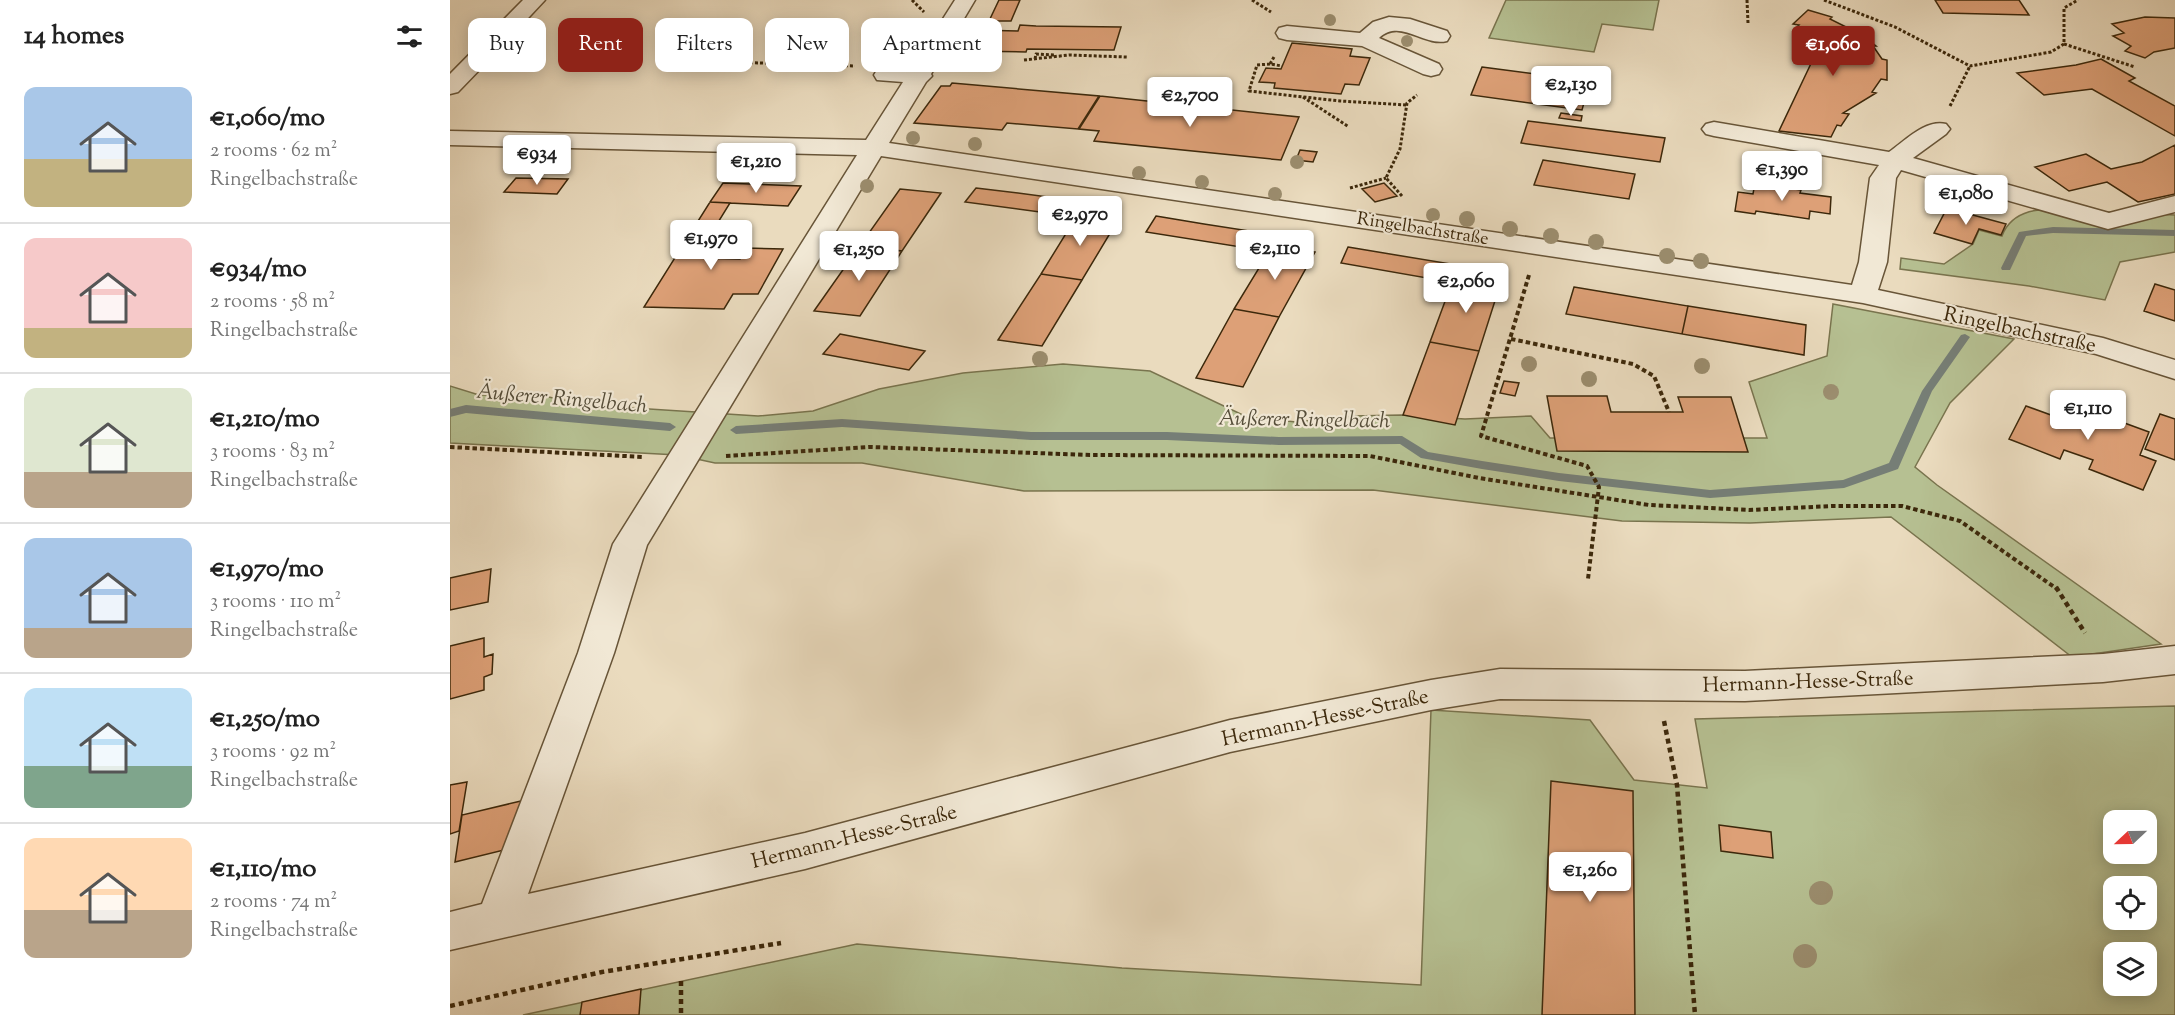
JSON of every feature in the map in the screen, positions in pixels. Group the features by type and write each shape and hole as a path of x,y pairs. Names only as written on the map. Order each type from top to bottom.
{"street":[{"path":"518,18 535,0"},
{"path":"496,922 596,653 630,544 921,76 965,0"},
{"path":"1366,40 1371,30 1379,25 1390,24 1418,26 1439,36"},
{"path":"1287,33 1366,40 1431,69"},
{"path":"450,87 468,69"},
{"path":"885,75 921,76"},
{"path":"1714,129 1894,160 2108,221 2175,204"},
{"path":"1863,295 1873,262 1883,178 1894,160 1938,129"},
{"name":"Ringelbachstraße","path":"450,138 875,148 1365,219 1863,295 2103,347 2175,370"},
{"name":"Hermann-Hesse-Straße","path":"450,932 806,851 1230,736 1420,697 1500,684 1745,686 2103,668 2175,660"}],"path":[{"path":"1747,0 1748,23"},
{"path":"1824,0 1894,27 1970,66 2051,52 2064,44 2135,67"},
{"path":"2064,44 2064,8 2078,0"},
{"path":"1024,60 1069,56 1127,57"},
{"path":"753,63 855,66"},
{"path":"1270,64 1257,65 1249,91 1407,105"},
{"path":"1938,129 1970,66"},
{"path":"1365,219 1368,211 1406,200 1386,178 1400,148 1407,103 1427,87 1431,69"},
{"path":"1302,97 1349,127"},
{"path":"1537,246 1481,436 1587,466 1599,488 1588,579"},
{"path":"1511,339 1633,364 1654,376 1669,412"},
{"path":"450,447 682,459 870,447 1090,455 1370,456 1597,498 1649,505 1749,510 1832,506 1902,506 1960,521 2057,588 2103,668"},
{"path":"1657,685 1677,785 1695,1015"},
{"path":"450,1006 602,972 781,943"},
{"path":"681,981 681,1015"}],"green space":[{"path":"1506,0 1659,0 1653,30 1602,24 1594,52 1489,38"},
{"path":"2081,208 2107,212 2175,215 2175,252 2120,262 2105,300 2029,286 1900,269 1901,258 1944,264 1973,244 1979,230 2002,236 2015,218 2025,213 2046,209"},
{"path":"1833,304 2014,339 1950,403 1915,467 2161,644 2072,657 1891,517 1750,523 1622,521 1373,490 1024,491 862,463 715,463 678,455 450,443 450,386 479,395 539,395 587,405 758,416 813,411 879,389 963,373 1063,364 1150,371 1247,417 1296,422 1352,416 1401,415 1465,419 1531,416 1550,438 1767,438 1749,382 1827,356"},
{"path":"2175,706 2175,1015 523,1015 857,944 1122,968 1421,985 1431,710 1590,720 1634,780 1707,788 1695,719"}],"building":[{"path":"999,0 1020,0 1011,21 990,18"},
{"path":"1935,0 2019,0 2029,15 1943,13"},
{"path":"1808,10 1832,17 1830,19 1850,29 1854,28 1876,46 1873,46 1882,59 1887,60 1887,80 1881,79 1872,92 1876,93 1843,113 1849,114 1841,126 1837,125 1831,137 1779,131 1816,53 1829,53 1820,43 1793,31 1799,25 1793,24"},
{"path":"2145,17 2175,18 2175,48 2154,52 2145,58 2125,51 2131,46 2113,36 2124,33 2112,24"},
{"path":"1020,25 1121,27 1114,50 1027,49 1026,52 1002,52 1002,31 1018,31"},
{"path":"1292,43 1352,49 1350,56 1370,58 1359,85 1345,84 1341,94 1274,88 1275,83 1259,82 1266,68 1281,69"},
{"path":"2101,59 2135,78 2129,81 2175,106 2175,136 2092,89 2044,95 2017,73 2076,65"},
{"path":"1482,67 1590,81 1582,110 1471,95"},
{"path":"952,83 1099,96 1078,129 1007,123 1002,130 914,123 941,86 950,86"},
{"path":"1100,96 1299,117 1281,160 1094,141 1099,131 1079,129"},
{"path":"1561,113 1582,116 1581,121 1559,118"},
{"path":"1528,121 1665,138 1660,162 1521,143"},
{"path":"2175,145 2175,194 2138,202 2107,182 2069,191 2035,167 2086,154 2111,169 2142,162"},
{"path":"1300,150 1317,152 1313,162 1296,160"},
{"path":"1543,160 1635,174 1629,199 1534,185"},
{"path":"516,178 568,179 557,194 504,192"},
{"path":"723,183 801,186 788,206 710,202"},
{"path":"1384,183 1397,196 1375,202 1362,189"},
{"path":"1755,183 1831,197 1830,214 1810,211 1809,219 1756,211 1755,214 1735,211 1738,192 1753,194"},
{"path":"976,188 1071,200 1062,215 965,202"},
{"path":"900,189 941,193 902,251 859,247"},
{"path":"710,202 730,203 696,258 740,259 746,248 783,249 758,294 733,294 724,309 644,307"},
{"path":"1947,208 2006,224 2001,235 1979,229 1972,244 1934,233"},
{"path":"1078,214 1118,220 1082,280 1041,274"},
{"path":"1156,216 1256,232 1247,248 1146,232"},
{"path":"1273,245 1315,252 1279,317 1234,309"},
{"path":"859,247 902,251 860,316 814,311"},
{"path":"1348,247 1451,264 1444,281 1341,263"},
{"path":"1041,274 1082,280 1042,346 998,340"},
{"path":"1454,277 1500,285 1479,351 1430,342"},
{"path":"2155,284 2175,290 2175,321 2144,311"},
{"path":"1574,287 1688,306 1682,334 1566,314"},
{"path":"1688,306 1806,325 1804,355 1682,334"},
{"path":"1234,309 1279,317 1243,387 1196,378"},
{"path":"840,334 925,351 909,370 823,354"},
{"path":"1430,342 1479,351 1455,425 1403,415"},
{"path":"1504,381 1519,383 1515,396 1500,393"},
{"path":"1547,396 1607,396 1611,412 1683,412 1678,397 1731,397 1748,452 1557,451"},
{"path":"2059,399 2149,432 2140,455 2156,461 2143,490 2089,469 2093,460 2064,450 2060,459 2009,439 2026,406 2051,415"},
{"path":"2160,414 2175,419 2175,460 2145,449"},
{"path":"491,569 488,602 450,610 450,578"},
{"path":"484,638 484,657 493,654 492,674 484,677 484,690 450,699 450,646"},
{"path":"1551,781 1633,791 1635,1015 1542,1015"},
{"path":"467,782 459,831 450,834 450,785"},
{"path":"521,801 516,847 455,862 462,815"},
{"path":"1719,825 1771,832 1773,858 1721,851"},
{"path":"641,989 639,1015 580,1015 582,1002"}],"waterway":[{"name":"Äußerer Ringelbach","path":"2006,268 2022,234 2053,230 2175,233"},
{"name":"Äußerer Ringelbach","path":"736,430 842,423 1031,436 1167,436 1279,441 1402,440 1425,455 1482,465 1559,477 1710,494 1844,484 1894,466 1927,391 1965,337"},
{"name":"Äußerer Ringelbach","path":"450,413 466,409 670,427"}]}
